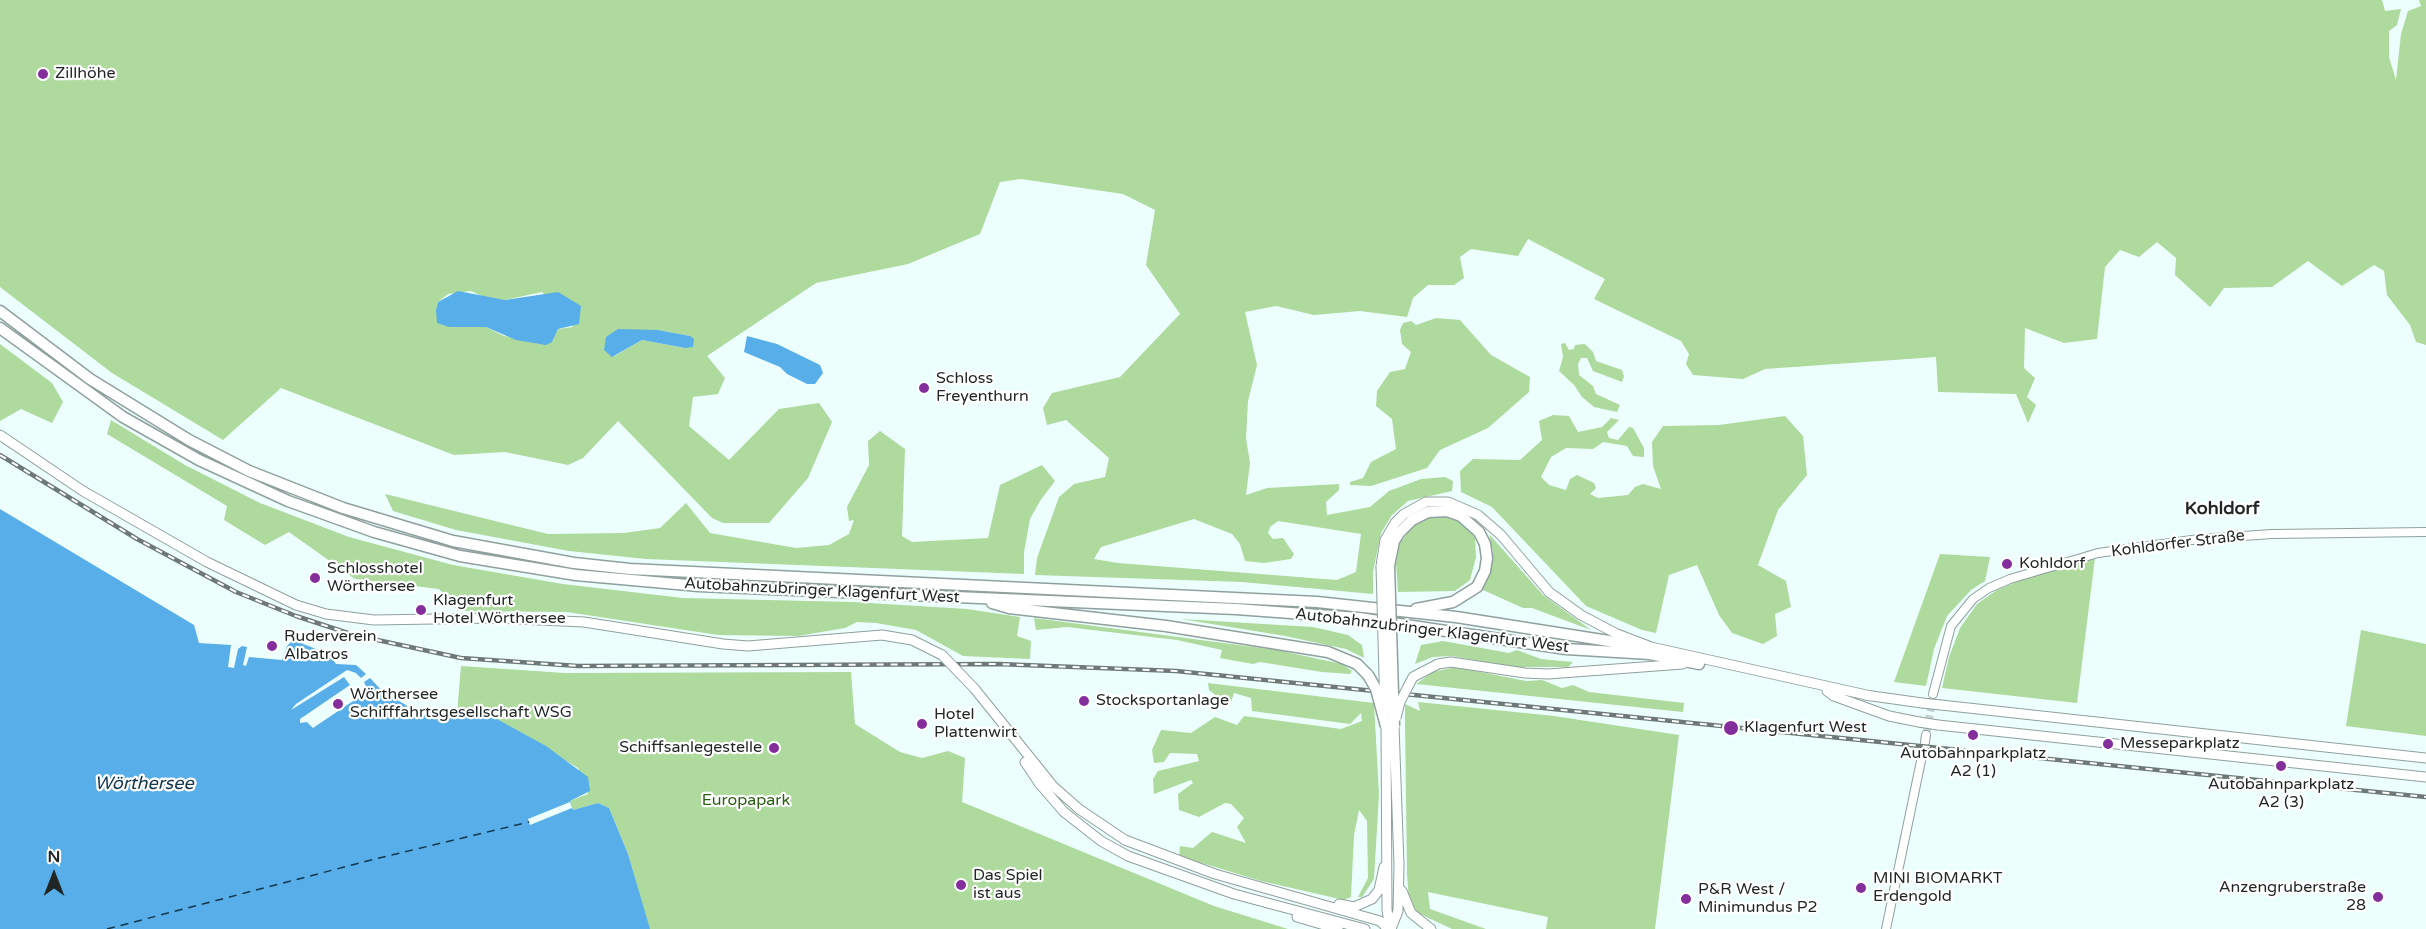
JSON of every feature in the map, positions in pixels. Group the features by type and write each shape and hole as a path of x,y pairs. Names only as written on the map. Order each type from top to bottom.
{"highway":[{"name":"Autobahnzubringer Klagenfurt West","path":"0,311 40,343 101,386 189,440 291,489 397,526 453,541 574,563 630,568 1239,597 1407,610 1650,648"},
{"name":"Autobahnzubringer Klagenfurt West","path":"0,328 123,417 199,460 288,501 374,532 460,556 576,575 639,582 977,599 1043,607 1236,609 1359,618 1566,649 1650,654 1699,664"},
{"path":"1390,731 1385,566 1399,533 1412,520 1428,512 1447,511 1461,516 1479,532 1485,544 1485,571 1477,587 1453,602 1407,610"},
{"path":"1043,607 1240,637 1328,652 1347,658 1368,675 1376,689 1390,731"}],"main road":[{"path":"0,435 83,491 207,562 296,604 326,614 374,620 496,618 584,622 748,646 882,635 912,640 942,655 974,688 1010,736 1053,786 1079,809 1125,840 1215,874 1380,921 1390,929"},
{"path":"1385,566 1385,540 1395,523 1404,514 1426,502 1448,502 1478,514 1501,535 1549,592 1581,615 1650,648 1870,696"},
{"path":"1390,929 1388,910 1390,731 1400,702 1413,677 1438,664 1451,662 1525,673 1548,674 1646,665 1699,664 1827,691 2426,758"},
{"path":"1827,691 1834,696 1889,716 1918,722 2426,777"},
{"path":"1390,731 1399,865 1398,911 1390,929"},
{"path":"1010,736 1039,783 1069,816 1101,841 1147,865 1234,894 1365,929"},
{"path":"1266,890 1354,907 1365,904 1379,890 1389,844"},
{"path":"1399,865 1405,902 1417,920 1431,929"},
{"path":"1234,894 1249,903 1338,929"}],"street":[{"name":"Kohldorfer Straße","path":"1933,694 1951,626 1973,599 1989,588 2010,579 2098,554 2199,539 2272,534 2426,532"},
{"path":"1886,929 1922,756"}],"green space":[{"path":"0,0 2382,0 2385,11 2401,9 2397,25 2389,31 2389,57 2396,80 2401,34 2408,11 2421,6 2419,0 2426,0 2426,345 2416,342 2410,325 2387,295 2384,271 2374,265 2342,286 2308,261 2272,287 2224,288 2210,307 2175,275 2176,258 2157,242 2139,257 2120,250 2105,267 2097,339 2064,343 2025,328 2024,368 2035,378 2027,397 2036,405 2028,423 2016,394 1938,392 1936,357 1765,369 1743,379 1693,375 1686,364 1689,354 1681,341 1594,299 1605,279 1528,239 1518,256 1471,249 1460,257 1464,278 1454,285 1428,285 1413,298 1407,317 1360,311 1314,315 1276,306 1245,312 1257,365 1248,401 1246,438 1250,463 1246,495 1267,488 1339,484 1339,490 1326,502 1327,515 1370,507 1389,491 1421,479 1445,477 1453,481 1452,491 1408,501 1392,515 1381,533 1373,572 1373,594 1242,582 1035,575 1037,558 1059,497 1074,484 1105,477 1109,458 1066,420 1047,425 1043,408 1052,393 1120,377 1180,314 1146,265 1155,210 1123,194 1021,179 1000,182 980,234 908,264 816,283 707,356 725,378 718,394 693,397 689,426 729,460 779,409 819,403 832,422 808,478 769,523 723,523 712,518 618,421 583,458 568,465 505,452 454,455 281,388 223,440 112,373 0,287","holes":["471,291 486,298 505,300 542,292 573,327 558,329 552,342 504,336 486,327 470,327 436,310 438,302 448,294","658,330 690,336 685,348 642,340 613,357 644,331","1194,519 1232,534 1240,544 1245,561 1264,563 1291,559 1294,554 1283,538 1273,539 1268,533 1270,527 1278,521 1361,534 1356,572 1337,580 1118,563 1094,559 1101,547"]},
{"path":"1436,318 1460,320 1491,355 1530,377 1529,392 1488,428 1440,450 1427,468 1371,486 1350,485 1350,482 1363,478 1371,462 1396,449 1392,419 1376,406 1377,391 1390,372 1405,369 1411,352 1402,344 1400,330 1403,323 1411,321 1416,325"},
{"path":"1565,343 1569,350 1574,349 1575,345 1585,344 1593,352 1596,361 1622,370 1624,376 1622,382 1593,371 1587,358 1581,358 1578,364 1579,375 1593,386 1596,394 1620,405 1617,412 1594,407 1559,371 1563,357 1561,344"},
{"path":"0,344 52,383 63,402 52,423 21,409 0,421"},
{"path":"1553,415 1569,416 1578,432 1602,427 1611,418 1619,420 1607,432 1609,438 1618,440 1629,427 1633,428 1644,448 1644,457 1633,456 1627,446 1603,442 1593,449 1566,448 1551,457 1541,477 1549,485 1566,490 1570,479 1577,475 1594,483 1596,488 1590,494 1598,498 1628,495 1635,487 1643,484 1661,489 1653,466 1652,442 1663,426 1719,425 1785,416 1803,436 1807,475 1778,510 1758,565 1786,581 1791,607 1775,614 1777,636 1763,644 1732,633 1719,615 1697,565 1669,575 1656,633 1642,630 1586,606 1492,507 1461,492 1460,471 1473,459 1520,460 1542,440 1539,421"},
{"path":"111,420 185,465 260,503 349,537 453,565 563,584 683,598 853,602 967,609 1020,617 1017,636 1031,641 1030,659 963,656 916,630 876,623 857,622 845,628 798,636 718,635 567,612 458,611 439,589 355,579 289,532 265,545 224,520 227,506 107,434"},
{"path":"880,431 905,449 902,536 912,542 988,538 1000,485 1042,465 1055,481 1030,519 1024,552 1024,574 646,559 569,551 456,530 393,511 385,494 548,534 624,533 660,528 686,503 710,533 796,548 829,545 849,534 854,520 849,521 847,507 869,465 868,441"},
{"path":"1438,514 1463,523 1475,537 1476,557 1470,580 1455,591 1398,592 1396,563 1400,543 1417,521"},
{"path":"1489,534 1543,595 1591,630 1532,608 1523,608 1481,589 1490,569 1493,552"},
{"path":"1940,554 1990,557 1985,581 1971,590 1947,616 1934,649 1926,686 1894,682"},
{"path":"2095,558 2077,703 1942,688 1949,657 1960,628 1977,604 1997,590 2026,578"},
{"path":"1034,618 1277,650 1342,664 1352,671 1350,674 1260,662 1253,664 1220,658 1222,650 1177,640 1067,627 1036,630"},
{"path":"1181,619 1313,627 1348,635 1362,645 1364,658 1346,649 1285,636"},
{"path":"2361,630 2426,644 2426,736 2346,726"},
{"path":"1443,641 1509,653 1517,650 1541,659 1573,662 1568,667 1514,667 1452,656 1433,657 1415,664 1421,645"},
{"name":"Europapark","path":"461,666 565,673 851,672 855,724 900,752 922,758 948,751 965,758 962,802 1214,906 1288,929 649,929 628,854 609,808 598,803 573,810 570,801 588,794 578,768 495,718 457,714"},
{"path":"1455,667 1526,681 1542,680 1562,688 1573,685 1589,692 1684,703 1683,712 1416,684 1433,672"},
{"path":"1208,683 1374,703 1379,795 1374,879 1362,897 1358,897 1368,878 1367,821 1359,810 1354,835 1351,897 1344,900 1261,881 1179,856 1180,846 1193,848 1212,832 1246,843 1237,827 1244,818 1231,804 1225,803 1199,817 1179,810 1178,794 1193,783 1191,780 1154,794 1153,779 1158,771 1199,761 1197,754 1170,753 1164,762 1154,763 1152,750 1161,730 1191,733 1215,717 1237,725 1244,716 1341,729 1362,721 1361,713 1350,724 1252,711 1251,698 1234,693 1231,702 1220,699 1209,690"},
{"path":"1418,702 1554,716 1679,735 1655,929 1546,929 1548,917 1428,892 1430,909 1486,929 1452,929 1418,913 1409,901 1407,874 1405,704 1420,711"}],"water":[{"path":"458,291 505,300 558,292 581,306 579,324 558,329 552,342 546,345 516,340 486,327 449,327 437,323 438,302"},
{"path":"618,329 658,330 690,336 694,339 693,347 685,348 642,340 612,357 604,350 606,337"},
{"path":"747,336 777,344 820,365 823,373 815,384 807,384 787,374 780,367 744,352"},
{"name":"Wörthersee","path":"0,509 194,625 199,643 231,645 228,667 234,668 238,649 242,646 247,647 243,665 246,666 249,657 282,660 287,646 293,640 329,654 336,664 356,665 366,674 361,678 356,673 347,670 296,704 291,710 344,677 350,685 300,719 300,723 307,722 313,728 368,691 364,682 370,678 383,692 406,705 411,713 440,718 442,713 495,718 546,746 588,777 590,791 570,801 573,810 598,803 609,808 628,854 650,929 0,929"}],"pier":[{"path":"570,802 572,808 530,825 528,819"}],"ferry route":[{"path":"107,929 375,859 529,822"}],"tunnel":[{"path":"1926,735 1933,698"}],"railway":[{"path":"0,455 137,539 236,592 296,616 354,635 461,658 578,666 998,664 1176,671 2426,797"}],"place":[{"name":"Zillhöhe","path":"43,74"},
{"name":"Schloss Freyenthurn","path":"924,388"},
{"name":"Kohldorf","path":"2007,564"},
{"name":"Schlosshotel Wörthersee","path":"315,578"},
{"name":"Klagenfurt Hotel Wörthersee","path":"421,610"},
{"name":"Ruderverein Albatros","path":"272,646"},
{"name":"Stocksportanlage","path":"1084,701"},
{"name":"Wörthersee Schifffahrtsgesellschaft WSG","path":"338,704"},
{"name":"Hotel Plattenwirt","path":"922,724"},
{"name":"Klagenfurt West","path":"1731,728"},
{"name":"Autobahnparkplatz A2 (1)","path":"1973,735"},
{"name":"Messeparkplatz","path":"2108,744"},
{"name":"Schiffsanlegestelle","path":"774,748"},
{"name":"Autobahnparkplatz A2 (3)","path":"2281,766"},
{"name":"Das Spiel ist aus","path":"961,885"},
{"name":"MINI BIOMARKT Erdengold","path":"1861,888"},
{"name":"Anzengruberstraße 28","path":"2378,897"},
{"name":"P&R West / Minimundus P2","path":"1686,899"}],"district":[{"name":"Kohldorf","path":"2222,509"}]}
